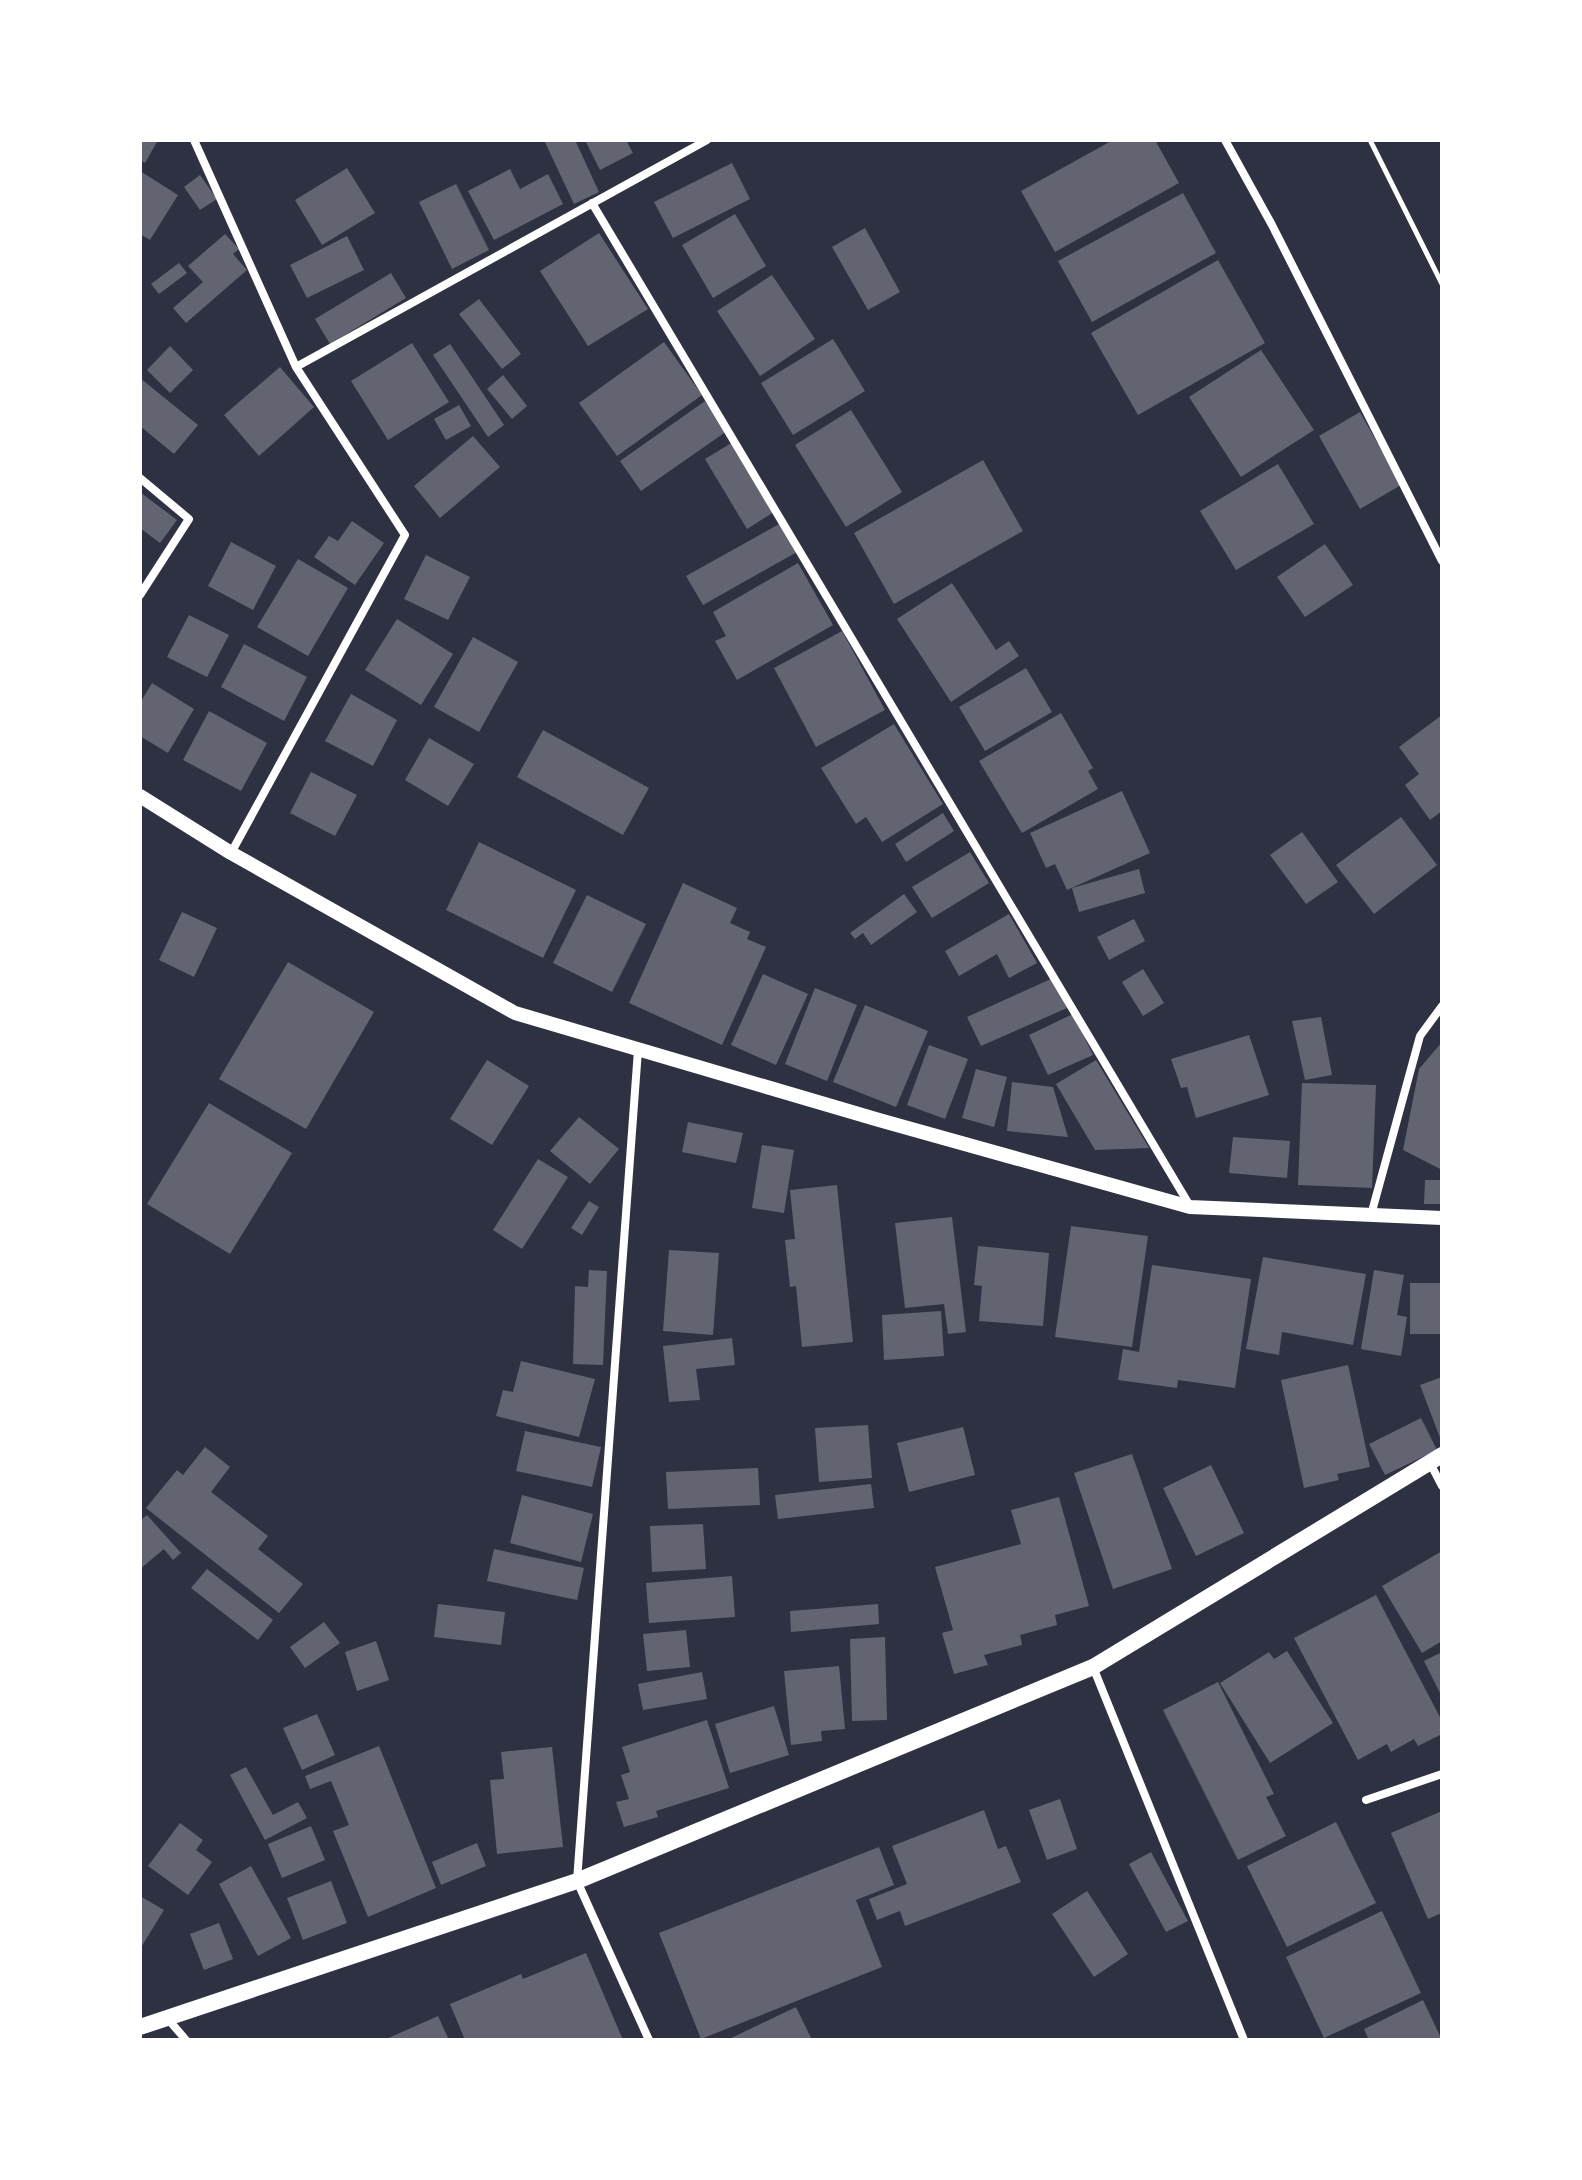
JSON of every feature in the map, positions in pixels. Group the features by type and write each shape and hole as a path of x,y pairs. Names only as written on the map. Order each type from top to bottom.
{"main road":[{"path":"140,2027 577,1881 1093,1667 1436,1459"}],"street":[{"path":"194,140 296,367 405,535 231,853"},
{"path":"296,367 707,140"},
{"path":"1225,140 1272,225 1442,561"},
{"path":"592,203 1190,1207"},
{"path":"140,478 189,519 140,595"},
{"path":"140,796 231,853 515,1013 1190,1207 1442,1218"},
{"path":"1371,1215 1420,1036 1442,1006"},
{"path":"638,1050 577,1881 649,2040"},
{"path":"1436,1459 1442,1486"},
{"path":"1093,1667 1244,2040"},
{"path":"1366,1800 1442,1774"},
{"path":"167,2018 186,2040"}],"path":[{"path":"1370,140 1442,284"}],"building":[{"path":"140,140 158,140 145,163 140,160"},
{"path":"544,140 575,140 599,192 574,204"},
{"path":"585,140 626,140 633,153 600,170"},
{"path":"1113,140 1155,140 1179,183 1055,252 1021,191"},
{"path":"732,163 750,199 673,238 654,202"},
{"path":"347,168 375,213 322,245 295,200"},
{"path":"510,169 520,189 548,174 563,204 494,240 468,191"},
{"path":"140,171 178,195 150,240 140,234"},
{"path":"200,175 217,199 200,210 184,187"},
{"path":"456,184 489,250 452,269 419,202"},
{"path":"1183,193 1216,253 1092,322 1058,261"},
{"path":"735,214 766,266 713,298 682,245"},
{"path":"865,228 900,292 868,310 832,247"},
{"path":"599,233 648,309 588,346 540,271"},
{"path":"225,234 239,249 233,254 247,270 186,323 173,308 203,282 188,266"},
{"path":"347,236 364,270 307,298 290,265"},
{"path":"1218,260 1265,343 1138,415 1091,333"},
{"path":"179,263 187,273 159,294 151,284"},
{"path":"391,273 406,298 330,344 315,319"},
{"path":"772,275 815,339 760,376 717,311"},
{"path":"479,299 521,354 502,369 459,314"},
{"path":"833,339 865,391 793,435 761,383"},
{"path":"664,342 702,395 617,456 579,403"},
{"path":"412,343 449,402 388,440 351,381"},
{"path":"450,344 504,425 488,437 433,355"},
{"path":"170,346 193,370 170,393 147,370"},
{"path":"1261,350 1314,430 1241,477 1189,397"},
{"path":"280,367 314,407 259,456 224,415"},
{"path":"503,375 527,406 512,419 487,389"},
{"path":"140,378 198,425 174,454 140,426"},
{"path":"705,401 727,431 641,491 620,461"},
{"path":"459,405 471,426 446,440 434,419"},
{"path":"851,410 902,492 846,527 795,445"},
{"path":"1360,412 1401,485 1360,509 1319,436"},
{"path":"473,436 500,467 440,518 414,486"},
{"path":"733,442 774,512 747,529 705,459"},
{"path":"983,460 1023,531 894,604 854,533"},
{"path":"1278,464 1314,524 1236,570 1200,511"},
{"path":"140,492 177,520 160,543 140,528"},
{"path":"352,521 384,543 355,585 314,557 329,536 338,541"},
{"path":"781,523 797,552 703,605 686,576"},
{"path":"231,542 276,566 253,610 208,586"},
{"path":"1325,544 1353,585 1305,617 1277,577"},
{"path":"426,555 470,577 448,620 404,599"},
{"path":"298,559 348,588 308,656 257,627"},
{"path":"798,563 833,625 737,680 715,641 726,636 713,612"},
{"path":"952,583 996,650 1009,641 1019,656 951,702 897,619"},
{"path":"189,615 229,635 207,677 167,657"},
{"path":"397,619 453,654 421,705 365,670"},
{"path":"842,631 885,710 816,747 774,668"},
{"path":"473,637 518,662 479,732 434,707"},
{"path":"244,644 307,677 284,721 221,687"},
{"path":"1026,668 1052,712 985,751 959,707"},
{"path":"152,683 194,709 168,753 140,736 140,703"},
{"path":"351,694 397,720 373,766 325,741"},
{"path":"209,711 267,743 241,791 183,760"},
{"path":"1061,713 1093,768 1088,771 1098,789 1022,833 979,761"},
{"path":"1442,715 1442,811 1430,820 1405,785 1419,774 1399,747"},
{"path":"894,724 943,804 882,842 866,817 856,824 821,768"},
{"path":"543,730 649,788 623,835 517,777"},
{"path":"429,738 474,764 448,806 405,780"},
{"path":"311,772 357,795 335,836 290,813"},
{"path":"1122,791 1150,853 1067,890 1055,864 1046,868 1030,833"},
{"path":"943,813 954,831 906,862 895,844"},
{"path":"1401,817 1437,865 1374,914 1336,865"},
{"path":"1302,832 1338,882 1306,904 1270,855"},
{"path":"479,842 576,890 543,958 446,910"},
{"path":"970,852 989,883 932,918 912,887"},
{"path":"1139,869 1145,893 1079,912 1072,888"},
{"path":"683,883 737,908 730,923 750,932 747,939 766,947 722,1045 629,1003"},
{"path":"904,894 917,912 871,945 863,933 855,939 850,933"},
{"path":"587,895 646,924 612,992 553,963"},
{"path":"182,912 217,928 194,977 159,960"},
{"path":"1009,914 1037,963 1009,978 997,954 959,976 945,951"},
{"path":"1134,919 1145,941 1109,960 1097,937"},
{"path":"288,962 374,1012 306,1129 219,1079"},
{"path":"1143,969 1164,1003 1143,1016 1122,982"},
{"path":"763,974 808,994 776,1065 731,1045"},
{"path":"1053,978 1067,1008 981,1046 967,1017"},
{"path":"815,988 857,1005 827,1081 785,1064"},
{"path":"865,1005 928,1031 896,1107 833,1082"},
{"path":"1073,1014 1093,1055 1048,1075 1029,1035"},
{"path":"1321,1017 1332,1075 1305,1080 1292,1021"},
{"path":"1249,1035 1269,1095 1196,1118 1187,1087 1181,1088 1171,1059"},
{"path":"1442,1042 1442,1170 1403,1150 1419,1069"},
{"path":"929,1045 968,1059 945,1119 907,1105"},
{"path":"487,1060 529,1086 492,1145 450,1119"},
{"path":"1096,1060 1149,1148 1095,1150 1056,1084"},
{"path":"976,1069 1007,1077 994,1127 962,1118"},
{"path":"1012,1082 1053,1087 1068,1137 1007,1131"},
{"path":"1302,1083 1376,1085 1372,1188 1298,1185"},
{"path":"209,1103 292,1153 230,1254 147,1204"},
{"path":"579,1117 619,1149 590,1184 550,1151"},
{"path":"688,1122 743,1133 736,1163 682,1152"},
{"path":"1233,1137 1290,1141 1287,1178 1229,1173"},
{"path":"762,1145 794,1150 784,1213 752,1208"},
{"path":"538,1159 568,1177 522,1249 493,1230"},
{"path":"1425,1180 1442,1180 1442,1204 1424,1204"},
{"path":"837,1185 853,1342 802,1347 796,1286 790,1287 785,1240 795,1239 790,1190"},
{"path":"589,1201 599,1207 582,1235 571,1228"},
{"path":"952,1217 966,1332 948,1334 944,1304 905,1308 895,1223"},
{"path":"1071,1226 1148,1236 1132,1347 1055,1337"},
{"path":"978,1246 1049,1253 1043,1326 979,1321 982,1286 974,1285"},
{"path":"669,1250 719,1253 713,1335 663,1331"},
{"path":"1263,1257 1366,1274 1353,1345 1282,1332 1279,1355 1246,1349"},
{"path":"1152,1265 1251,1279 1235,1388 1178,1380 1177,1388 1118,1380 1123,1349 1139,1352"},
{"path":"589,1270 607,1271 603,1365 573,1364 575,1286 588,1287"},
{"path":"1374,1270 1404,1275 1397,1315 1407,1317 1401,1356 1361,1349"},
{"path":"1410,1283 1442,1283 1442,1334 1410,1334"},
{"path":"941,1311 944,1356 884,1360 882,1315"},
{"path":"732,1338 735,1365 696,1369 700,1400 669,1402 663,1346"},
{"path":"521,1361 595,1379 579,1437 496,1416 503,1390 513,1392"},
{"path":"1348,1365 1370,1467 1337,1474 1339,1480 1304,1488 1281,1380"},
{"path":"1442,1377 1442,1443 1420,1385"},
{"path":"1421,1418 1437,1450 1385,1475 1369,1444"},
{"path":"868,1425 872,1478 819,1482 815,1428"},
{"path":"963,1427 975,1475 909,1492 897,1443"},
{"path":"525,1431 601,1447 592,1487 516,1471"},
{"path":"205,1447 230,1467 211,1492 268,1536 258,1549 303,1584 279,1613 146,1508 177,1470 183,1475"},
{"path":"1132,1454 1172,1569 1113,1589 1074,1473"},
{"path":"1211,1465 1244,1533 1196,1556 1163,1488"},
{"path":"758,1468 760,1505 668,1509 666,1472"},
{"path":"871,1484 874,1508 778,1519 775,1495"},
{"path":"522,1495 593,1514 581,1562 510,1543"},
{"path":"1059,1497 1089,1606 1055,1615 1057,1625 1020,1635 1022,1645 984,1655 988,1665 954,1674 942,1633 953,1630 935,1567 1021,1544 1011,1510"},
{"path":"147,1515 181,1553 173,1560 164,1549 140,1569 140,1521"},
{"path":"703,1524 706,1569 652,1572 650,1526"},
{"path":"494,1549 584,1568 577,1600 487,1581"},
{"path":"1442,1551 1442,1641 1422,1653 1382,1586"},
{"path":"207,1569 273,1620 258,1640 191,1588"},
{"path":"732,1576 735,1617 649,1623 646,1583"},
{"path":"1376,1595 1442,1721 1442,1734 1418,1746 1414,1739 1391,1752 1387,1744 1358,1760 1294,1638"},
{"path":"438,1604 505,1612 501,1645 434,1637"},
{"path":"878,1604 879,1624 791,1632 790,1611"},
{"path":"324,1622 340,1643 305,1668 290,1647"},
{"path":"686,1630 690,1667 647,1671 643,1634"},
{"path":"885,1637 887,1720 852,1721 850,1639"},
{"path":"376,1641 389,1680 357,1691 345,1652"},
{"path":"1287,1651 1333,1723 1270,1763 1220,1683 1269,1652 1274,1659"},
{"path":"1442,1652 1442,1697 1424,1661"},
{"path":"839,1666 845,1729 821,1731 822,1741 791,1745 784,1671"},
{"path":"702,1672 707,1699 643,1710 638,1684"},
{"path":"1218,1682 1274,1794 1266,1797 1286,1836 1238,1860 1163,1710"},
{"path":"774,1706 789,1755 730,1773 715,1724"},
{"path":"317,1714 335,1755 302,1770 283,1728"},
{"path":"707,1720 729,1788 656,1811 658,1817 624,1827 616,1802 629,1799 621,1775 630,1772 622,1747"},
{"path":"379,1746 436,1888 368,1917 333,1831 349,1825 331,1781 310,1789 305,1776"},
{"path":"552,1747 563,1847 497,1854 490,1780 504,1779 501,1752"},
{"path":"246,1767 273,1815 298,1802 307,1818 265,1840 230,1775"},
{"path":"1060,1799 1077,1849 1047,1860 1029,1810"},
{"path":"984,1810 998,1849 1006,1846 1021,1882 905,1926 900,1911 877,1920 869,1899 907,1884 892,1846"},
{"path":"1442,1811 1442,1913 1428,1919 1391,1833"},
{"path":"1336,1822 1376,1903 1287,1947 1247,1866"},
{"path":"180,1823 203,1840 196,1850 212,1862 188,1895 148,1866"},
{"path":"311,1826 325,1860 282,1878 268,1844"},
{"path":"477,1843 486,1866 441,1885 432,1862"},
{"path":"879,1847 894,1885 856,1900 882,1967 701,2039 659,1933"},
{"path":"1151,1852 1188,1921 1166,1932 1129,1864"},
{"path":"251,1866 291,1938 258,1956 219,1884"},
{"path":"331,1881 347,1923 303,1940 287,1898"},
{"path":"1087,1891 1128,1954 1094,1977 1052,1914"},
{"path":"140,1896 164,1910 140,1949"},
{"path":"1382,1911 1421,1993 1324,2038 1286,1957"},
{"path":"219,1923 233,1959 204,1970 190,1934"},
{"path":"586,1953 623,2040 465,2040 450,2004 521,1974 523,1979"},
{"path":"1423,2000 1442,2040 1369,2040 1364,2029"},
{"path":"796,2007 812,2040 727,2040"},
{"path":"438,2016 449,2040 384,2040"}]}
